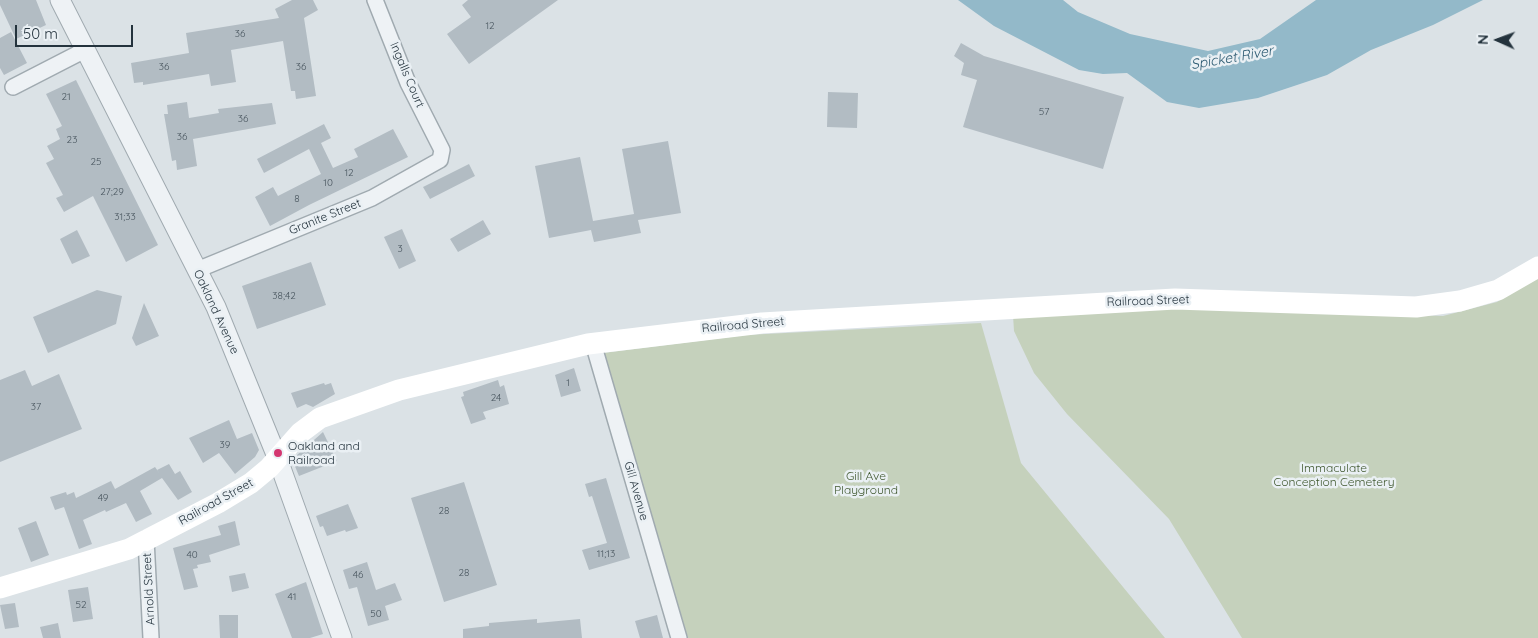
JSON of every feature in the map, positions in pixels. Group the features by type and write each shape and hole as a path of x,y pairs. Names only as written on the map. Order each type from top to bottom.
{"main road":[{"name":"Railroad Street","path":"0,588 128,549 218,503 251,483 269,468 300,433 320,418 399,390 593,344 762,323 1175,298 1416,307 1460,301 1498,290 1538,267"}],"street":[{"name":"Oakland Avenue","path":"60,0 197,270 241,366 277,457 342,638"},
{"name":"Ingalls Court","path":"375,0 408,83 442,150"},
{"path":"13,87 85,50"},
{"name":"Granite Street","path":"197,270 372,198 440,160 442,150"},
{"name":"Gill Avenue","path":"593,344 679,638"},
{"name":"Arnold Street","path":"146,539 151,638"}],"green space":[{"name":"Immaculate Conception Cemetery","path":"1538,277 1538,638 1242,638 1169,519 1067,414 1034,373 1014,331 1013,315 1185,307 1443,316 1497,302"},
{"name":"Gill Ave Playground","path":"981,323 1021,463 1165,638 688,638 603,353 746,335"}],"water":[{"name":"Spicket River","path":"958,0 1063,0 1078,12 1130,34 1208,51 1260,39 1316,0 1483,0 1433,25 1371,50 1327,75 1258,98 1199,108 1167,102 1127,73 1103,74 1079,70 994,26"}],"building":[{"path":"0,0 36,0 46,25 16,39 0,5"},
{"path":"292,0 313,0 318,10 304,18 316,96 296,99 295,91 291,91 283,41 231,50 236,82 211,86 209,74 143,85 143,82 134,83 131,63 189,53 186,33 279,18 275,9"},
{"path":"468,0 558,0 469,64 447,34 471,17 462,5"},
{"path":"11,32 27,63 4,75 0,68 0,38"},
{"path":"961,43 984,56 1124,97 1103,169 963,127 977,80 961,75 964,63 954,56"},
{"path":"76,80 158,245 126,262 93,196 64,212 56,198 63,195 46,163 54,159 47,146 60,139 56,129 62,126 46,94"},
{"path":"828,92 858,93 857,128 827,127"},
{"path":"187,102 189,118 219,113 218,109 272,103 276,124 193,139 197,166 177,170 176,160 172,161 164,114 168,114 167,105"},
{"path":"324,124 331,138 321,143 333,168 358,157 354,149 393,129 408,157 270,226 255,197 273,187 278,196 321,174 309,149 264,173 257,159"},
{"path":"668,141 681,213 638,220 641,233 594,242 591,230 549,238 535,166 580,157 593,221 634,214 622,149"},
{"path":"469,164 475,176 430,199 423,187"},
{"path":"483,220 491,234 458,252 450,239"},
{"path":"402,229 416,261 399,269 384,237"},
{"path":"77,230 90,256 72,264 60,239"},
{"path":"311,262 326,305 257,329 242,286"},
{"path":"97,290 122,296 116,324 48,353 33,317"},
{"path":"144,303 159,336 136,346 132,338"},
{"path":"574,368 581,391 561,397 555,375"},
{"path":"25,370 32,386 59,374 82,429 0,462 0,380"},
{"path":"498,380 500,387 504,385 509,404 483,412 486,419 471,424 461,397 464,396 463,392"},
{"path":"324,383 325,385 331,383 335,394 313,407 306,404 297,408 291,393"},
{"path":"229,420 237,439 252,433 259,450 255,457 235,474 219,453 203,463 189,438"},
{"path":"323,432 337,461 299,476 294,464 300,462 297,455"},
{"path":"169,464 175,474 180,471 192,492 178,500 162,478 140,491 152,514 136,522 126,503 83,520 92,544 79,549 64,507 55,510 50,497 66,492 67,495 74,492 76,498 111,481 115,489 155,467 157,470"},
{"path":"606,478 630,558 589,570 582,550 607,543 592,496 589,497 585,484"},
{"path":"464,482 497,585 444,602 411,498"},
{"path":"348,504 358,528 327,536 323,526 320,527 316,516"},
{"path":"36,521 49,555 31,562 18,528"},
{"path":"235,521 240,545 209,555 211,562 197,565 198,568 193,569 198,587 184,590 173,548 221,535 218,526"},
{"path":"367,562 376,590 395,583 402,600 385,606 389,620 368,626 357,587 349,589 343,570"},
{"path":"245,573 249,588 232,592 229,576"},
{"path":"306,582 323,634 310,638 292,638 275,594"},
{"path":"88,587 93,619 73,622 68,590"},
{"path":"15,603 19,627 5,629 0,605"},
{"path":"219,615 238,615 238,638 220,638"},
{"path":"657,615 663,638 640,638 635,621"},
{"path":"537,619 537,623 580,619 582,638 463,638 463,629 489,626 489,623"},
{"path":"58,623 61,638 43,638 40,627"}],"place":[{"name":"Oakland and Railroad","path":"278,453"}]}
